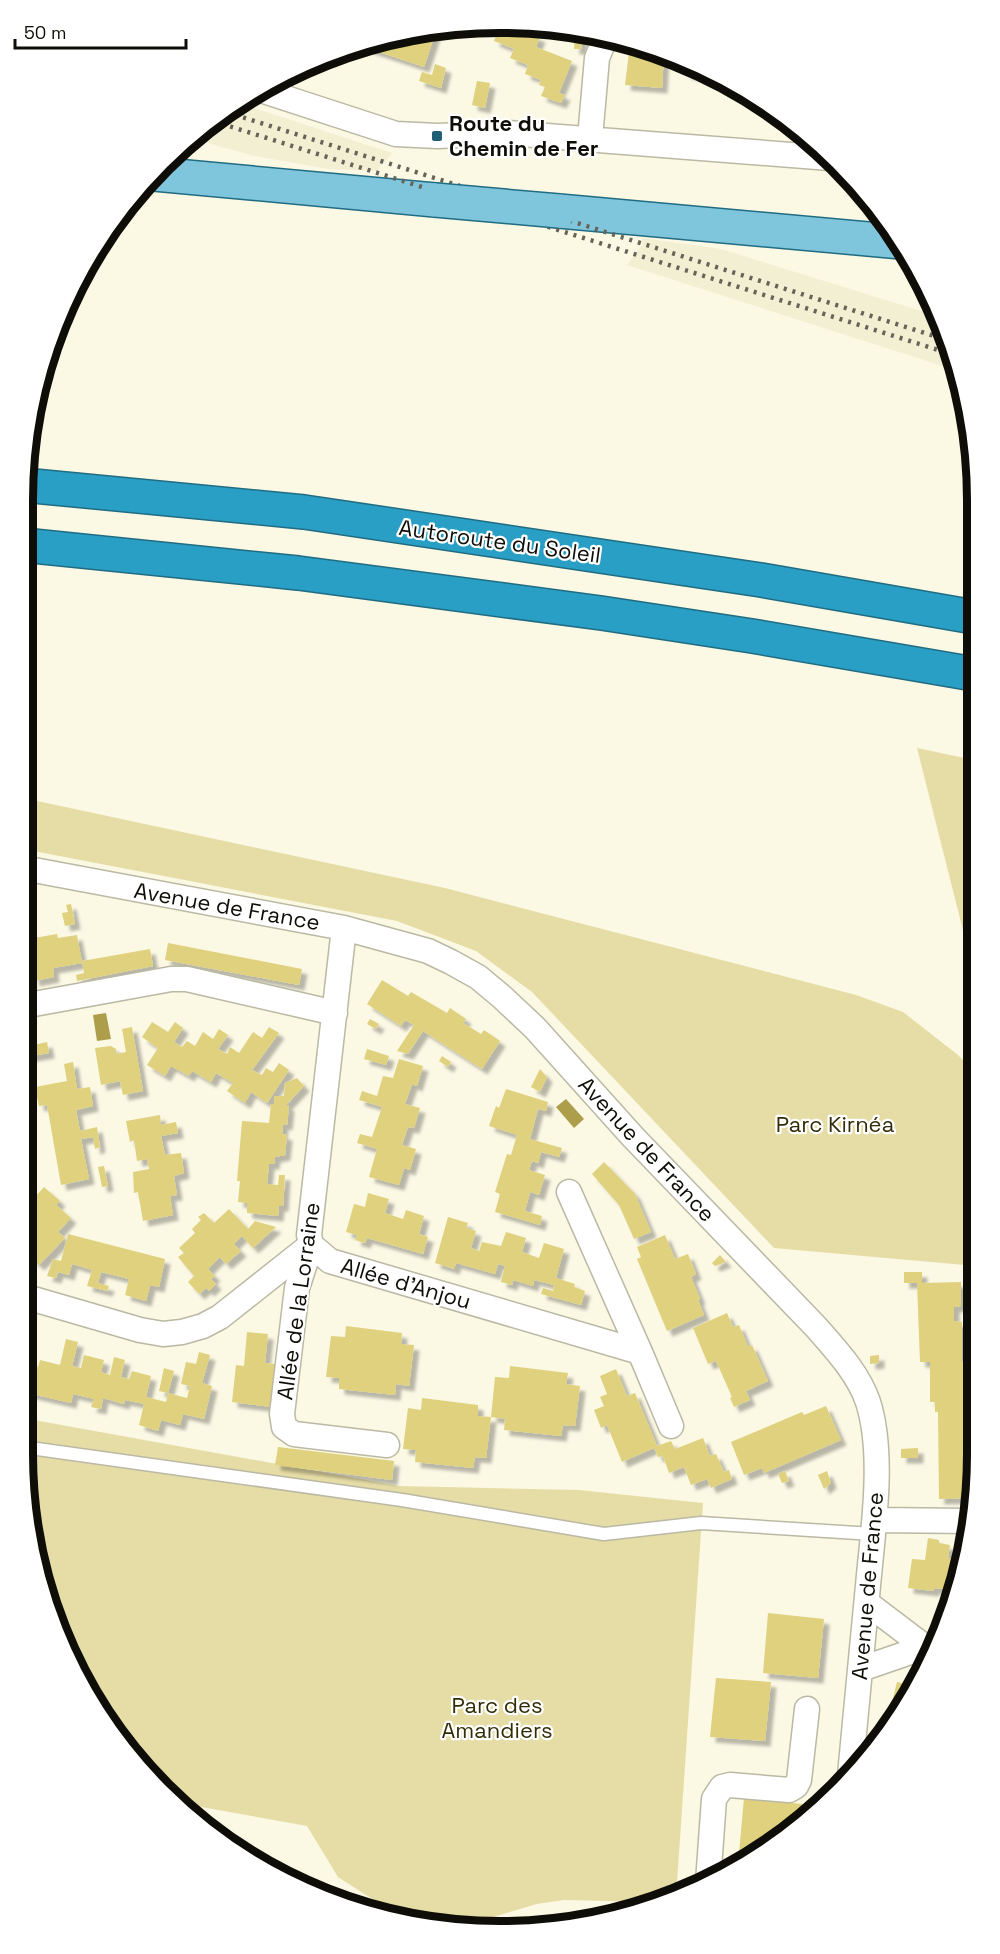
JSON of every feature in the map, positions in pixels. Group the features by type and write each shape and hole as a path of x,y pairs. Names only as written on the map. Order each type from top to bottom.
{"highway":[{"name":"Autoroute du Soleil","path":"33,486 304,512 761,580 967,616"},
{"path":"33,546 298,573 601,613 967,673"}],"main road":[{"path":"165,175 888,241"}],"street":[{"path":"590,138 597,58 602,45"},
{"path":"272,93 396,134 437,136 508,133 816,157"},
{"name":"Avenue de France","path":"33,870 344,928 428,951 478,977 535,1028 633,1137 816,1327 855,1375 867,1401 872,1419 876,1462 874,1527 851,1761"},
{"name":"Allée de la Lorraine","path":"344,928 309,1235 311,1245 297,1288 282,1414 284,1427 294,1434 387,1445"},
{"path":"33,1004 179,979 335,1013"},
{"path":"569,1192 671,1426"},
{"path":"33,1299 141,1330 163,1334 182,1332 203,1326 220,1317 311,1245"},
{"name":"Allée d'Anjou","path":"311,1245 330,1261 640,1352"},
{"path":"874,1527 962,1522"},
{"path":"867,1603 926,1645"},
{"path":"861,1669 924,1650"},
{"path":"709,1872 714,1799 722,1787 730,1785 789,1790 796,1786 799,1780 807,1709"}],"lane":[{"path":"33,1449 402,1500 604,1534 701,1523 874,1527"}],"shaded area":[{"path":"250,107 392,153 377,171 329,169 254,156 202,141"},
{"path":"642,238 721,249 927,313 947,368 627,265 642,245"},
{"path":"106,1013 111,1039 97,1041 93,1015"},
{"path":"566,1099 584,1119 574,1128 556,1107"}],"green space":[{"path":"917,748 967,759 967,946"},
{"name":"Parc Kirnéa","path":"33,800 445,888 856,995 903,1012 967,1065 967,1265 774,1248 532,992 476,951 397,921 33,851"},
{"name":"Parc des Amandiers","path":"33,1420 399,1486 579,1490 703,1503 677,1886 632,1902 564,1900 537,1904 481,1920 439,1917 383,1906 338,1877 307,1826 192,1805 149,1762 112,1713 81,1661 49,1575 37,1515"}],"building":[{"path":"497,33 532,34 540,37 536,47 572,61 559,93 565,95 561,103 541,96 545,87 539,85 541,80 525,74 528,65 510,58 514,49 494,41"},
{"path":"434,38 424,67 374,50"},
{"path":"575,39 582,40 581,49 574,49"},
{"path":"629,52 663,63 662,88 625,85"},
{"path":"435,64 446,68 441,88 419,81 422,72 432,75"},
{"path":"477,81 490,83 485,108 472,105"},
{"path":"71,904 75,924 65,926 62,913 68,912 66,905"},
{"path":"57,934 58,938 77,935 82,963 53,968 54,977 34,981 33,938"},
{"path":"168,943 302,969 299,985 165,960"},
{"path":"150,949 153,966 77,981 76,975 84,973 82,961"},
{"path":"382,980 408,996 411,992 447,1013 450,1008 466,1019 463,1023 481,1034 484,1030 500,1041 482,1069 423,1031 408,1054 397,1051 414,1025 405,1020 401,1026 367,1004"},
{"path":"370,1019 379,1024 376,1029 367,1024"},
{"path":"152,1022 168,1032 175,1022 183,1028 174,1042 182,1047 187,1041 195,1046 203,1032 213,1039 219,1029 228,1035 218,1049 227,1054 230,1047 239,1053 253,1032 262,1038 269,1027 279,1033 252,1070 262,1075 266,1068 273,1072 279,1063 289,1070 267,1103 251,1092 245,1103 227,1091 233,1083 216,1073 211,1082 192,1071 189,1076 171,1066 165,1076 147,1065 158,1048 142,1037"},
{"path":"132,1027 143,1091 123,1095 120,1081 101,1085 95,1048 111,1046 116,1049 116,1054 126,1052 122,1029"},
{"path":"47,1042 49,1053 33,1056 33,1045"},
{"path":"367,1049 389,1056 386,1065 364,1059"},
{"path":"442,1056 451,1062 448,1067 439,1061"},
{"path":"399,1059 423,1066 417,1086 412,1084 405,1104 420,1108 414,1128 408,1127 402,1145 416,1149 410,1170 404,1168 399,1185 369,1177 377,1149 357,1143 360,1134 372,1137 382,1107 359,1100 362,1091 377,1096 383,1076 393,1078"},
{"path":"73,1062 77,1089 90,1087 93,1106 76,1110 80,1131 97,1127 100,1147 95,1149 93,1137 81,1139 89,1179 61,1185 47,1105 39,1106 35,1087 67,1081 64,1064"},
{"path":"540,1069 547,1077 540,1092 531,1087"},
{"path":"297,1078 304,1086 286,1105 289,1106 287,1125 283,1124 282,1134 287,1135 285,1155 275,1157 274,1164 269,1164 267,1184 278,1185 279,1175 285,1175 283,1206 279,1206 278,1216 247,1213 247,1203 238,1202 240,1181 237,1181 242,1121 269,1123 274,1096 284,1096 285,1083"},
{"path":"506,1089 548,1102 546,1111 538,1109 530,1139 562,1148 559,1157 541,1152 538,1163 532,1161 529,1170 545,1175 539,1195 530,1192 525,1211 542,1216 540,1225 495,1212 500,1194 495,1192 507,1154 511,1155 517,1135 489,1126 496,1106 499,1108"},
{"path":"160,1115 161,1125 176,1122 178,1133 161,1136 165,1155 181,1153 184,1173 174,1176 177,1195 170,1196 173,1215 143,1221 138,1192 134,1193 133,1172 149,1169 147,1159 137,1161 134,1140 130,1142 126,1121"},
{"path":"604,1162 635,1194 651,1232 634,1239 619,1205 592,1174"},
{"path":"104,1166 108,1186 102,1187 98,1167"},
{"path":"44,1187 60,1201 56,1205 71,1218 58,1232 65,1238 39,1265 33,1260 33,1243 36,1240 33,1237 33,1199"},
{"path":"368,1193 389,1199 385,1213 403,1219 406,1210 424,1216 419,1234 428,1237 423,1254 367,1238 365,1243 355,1240 357,1235 346,1232 354,1204 365,1207"},
{"path":"229,1209 248,1229 255,1221 276,1227 253,1248 242,1236 234,1244 241,1251 226,1264 220,1257 208,1269 215,1276 211,1279 216,1284 209,1291 206,1288 199,1294 188,1282 194,1276 178,1257 184,1253 179,1248 195,1233 192,1229 201,1220 198,1217 204,1213 214,1223"},
{"path":"448,1217 468,1223 466,1228 476,1231 471,1248 479,1251 482,1242 501,1246 506,1232 526,1238 522,1252 539,1258 544,1243 564,1249 556,1278 575,1284 574,1287 585,1291 581,1305 541,1294 543,1288 553,1291 554,1285 534,1280 533,1286 513,1280 512,1285 501,1282 505,1266 498,1264 495,1274 456,1263 454,1269 435,1263"},
{"path":"68,1234 165,1259 159,1287 150,1285 146,1301 125,1295 129,1279 101,1272 98,1283 109,1286 107,1291 87,1286 92,1270 72,1264 69,1275 58,1272 56,1278 47,1276 53,1259 61,1261"},
{"path":"665,1235 675,1259 688,1254 696,1274 691,1277 704,1315 667,1331 637,1259 641,1257 637,1247"},
{"path":"720,1255 726,1262 715,1266 712,1263"},
{"path":"904,1272 922,1272 922,1283 961,1282 961,1306 954,1307 954,1321 962,1322 962,1361 967,1361 965,1498 939,1499 938,1412 935,1412 935,1402 930,1402 930,1362 920,1362 917,1283 904,1283"},
{"path":"727,1313 733,1327 739,1325 748,1347 752,1345 768,1381 746,1391 750,1400 734,1407 716,1361 708,1364 693,1328"},
{"path":"346,1326 402,1333 401,1344 414,1345 409,1386 396,1384 395,1395 339,1389 339,1378 326,1377 331,1336 345,1337"},
{"path":"247,1332 268,1334 265,1363 276,1364 272,1407 232,1402 236,1365 244,1366"},
{"path":"66,1339 78,1342 72,1366 81,1368 84,1355 104,1360 101,1372 110,1375 114,1357 125,1360 121,1377 129,1379 132,1371 151,1376 146,1397 166,1402 168,1393 187,1398 190,1386 181,1384 186,1362 196,1364 199,1352 210,1355 202,1383 212,1386 204,1419 183,1414 180,1425 161,1420 158,1431 139,1425 144,1404 125,1400 124,1404 103,1398 101,1409 91,1407 94,1399 73,1394 71,1403 33,1394 33,1366 38,1367 40,1360 60,1365"},
{"path":"879,1355 879,1363 870,1364 870,1356"},
{"path":"510,1366 568,1373 566,1384 580,1386 575,1426 563,1425 561,1436 504,1430 505,1419 491,1417 495,1377 509,1378"},
{"path":"164,1368 174,1371 168,1393 159,1391"},
{"path":"616,1369 627,1396 635,1393 657,1446 671,1441 675,1449 703,1438 710,1456 716,1454 724,1472 729,1470 732,1479 711,1488 707,1479 691,1485 684,1467 669,1473 663,1456 658,1457 654,1448 622,1462 607,1425 601,1428 594,1410 604,1406 600,1397 607,1394 600,1376"},
{"path":"422,1398 478,1405 478,1416 491,1417 486,1458 475,1457 473,1468 415,1462 416,1450 403,1449 408,1408 421,1410"},
{"path":"826,1406 841,1440 764,1473 762,1468 744,1475 731,1442 802,1412 804,1415"},
{"path":"278,1447 394,1461 392,1480 275,1465"},
{"path":"918,1448 918,1458 901,1458 901,1449"},
{"path":"785,1471 789,1481 782,1483 778,1474"},
{"path":"827,1471 831,1483 824,1489 818,1475"},
{"path":"928,1538 950,1545 948,1558 955,1559 947,1589 934,1588 934,1591 908,1588 912,1559 925,1560"},
{"path":"768,1613 824,1619 818,1678 763,1673"},
{"path":"716,1678 771,1682 765,1741 710,1737"},
{"path":"897,1682 906,1684 904,1688 890,1710"},
{"path":"744,1798 802,1804 801,1810 784,1824 739,1853"}],"railway":[{"path":"236,115 937,337"},
{"path":"224,124 942,351"}],"place":[{"name":"Route du Chemin de Fer","path":"437,136"}]}
